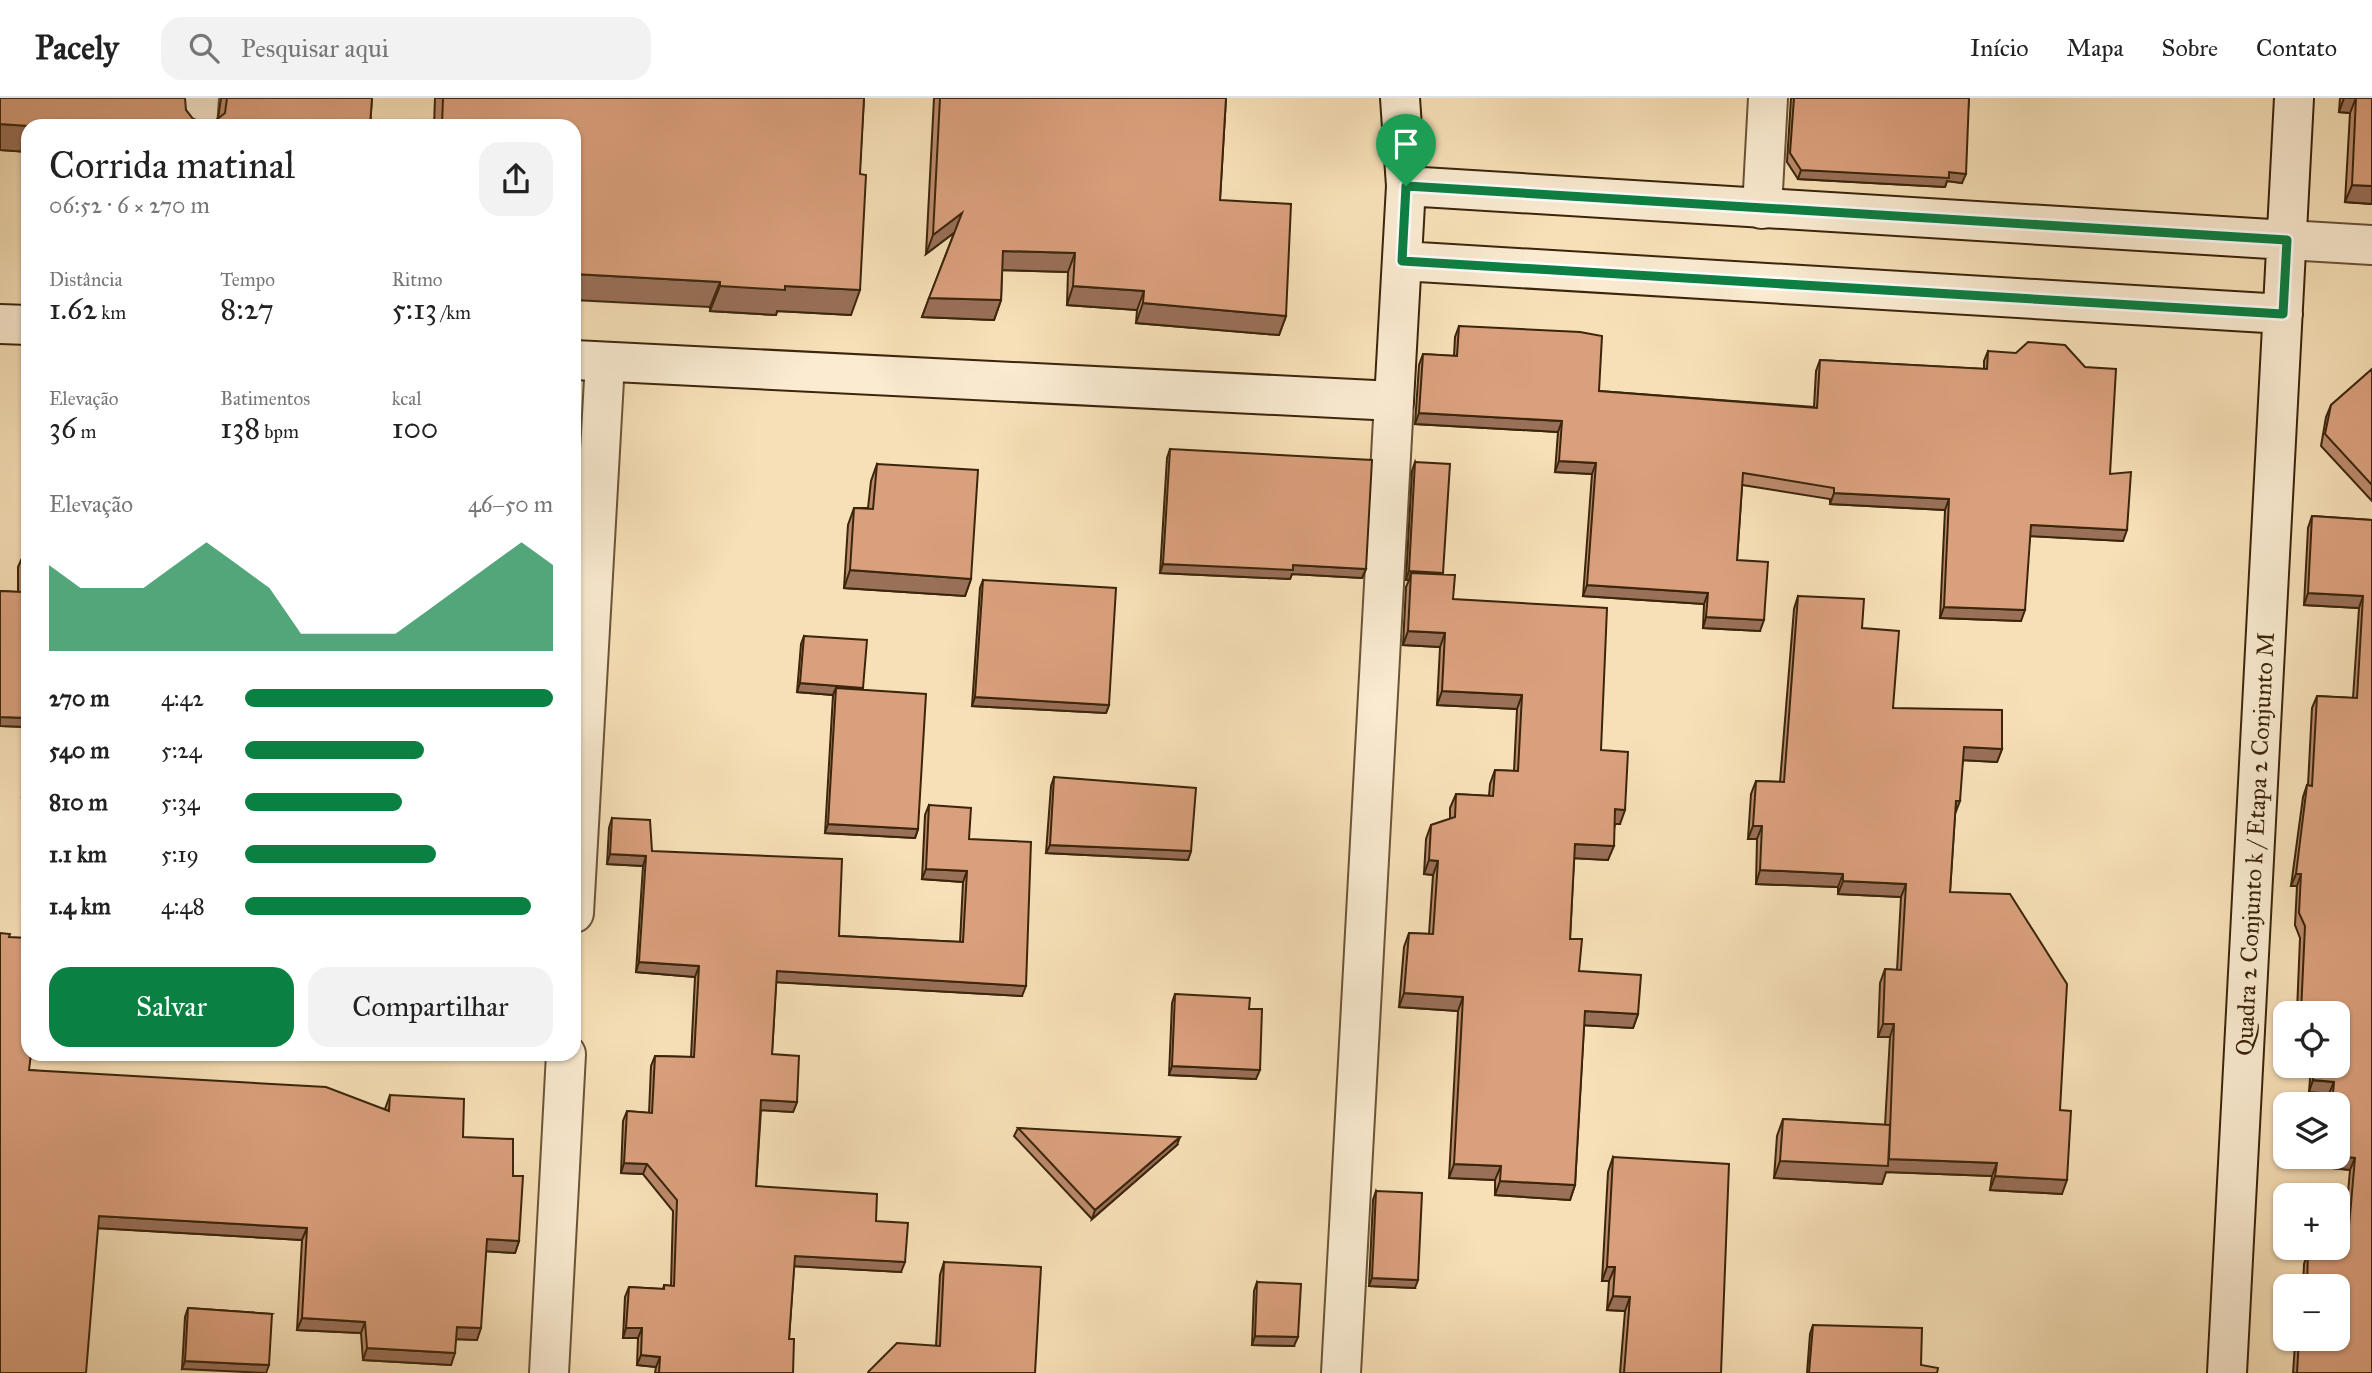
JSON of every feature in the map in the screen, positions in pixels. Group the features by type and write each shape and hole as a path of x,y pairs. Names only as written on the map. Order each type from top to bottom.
{"street":[{"path":"198,119 199,98"},
{"path":"1341,1373 1406,186 1400,98"},
{"path":"1762,209 1768,98"},
{"name":"Quadra 2 Conjunto k / Etapa 2 Conjunto M","path":"2227,1373 2294,98"},
{"path":"1406,186 2372,245"},
{"path":"1402,261 2283,314"},
{"path":"0,324 21,325"},
{"path":"581,655 589,360 1394,401"},
{"path":"549,1373 566,1061"}],"building":[{"path":"0,98 185,98 186,110 193,119 21,119 21,125 0,124"},
{"path":"227,98 372,98 370,119 217,119 225,113"},
{"path":"443,98 864,98 860,174 866,175 860,290 785,286 785,290 720,286 720,282 581,274 581,119 442,119"},
{"path":"940,98 1226,98 1220,200 1291,204 1286,316 1143,303 1144,291 1073,286 1075,253 1003,251 1001,300 929,298 962,213 933,235"},
{"path":"1794,98 1969,98 1966,174 1949,172 1949,178 1801,170 1790,153"},
{"path":"2356,98 2372,98 2372,186 2352,185"},
{"path":"1459,326 1580,332 1602,336 1599,391 1817,408 1820,360 1987,369 1988,351 2016,353 2028,342 2065,345 2085,367 2116,369 2110,474 2131,472 2127,530 2031,525 2025,610 1944,607 1949,499 1834,493 1834,488 1743,473 1737,560 1768,562 1764,620 1706,617 1708,593 1587,585 1596,463 1559,461 1562,421 1419,413 1423,354 1457,356"},
{"path":"2372,369 2372,485 2325,434 2331,405"},
{"path":"1170,449 1372,460 1366,569 1293,565 1293,570 1163,564"},
{"path":"1415,462 1450,464 1443,573 1409,571"},
{"path":"877,464 978,470 971,579 850,570 854,508 873,509"},
{"path":"2312,516 2372,520 2372,1373 2297,1373 2298,1351 2350,1351 2350,1274 2307,1274 2308,1260 2350,1260 2350,1215 2355,1158 2350,1157 2350,1092 2333,1092 2334,1082 2313,1080 2350,1078 2350,1001 2302,1001 2305,926 2299,913 2301,874 2296,874 2307,785 2312,786 2317,696 2357,698 2363,596 2308,593"},
{"path":"1411,573 1455,575 1453,599 1607,608 1601,750 1628,752 1625,810 1615,809 1614,846 1575,844 1570,939 1582,939 1579,971 1641,975 1638,1014 1585,1011 1575,1185 1500,1181 1501,1166 1454,1164 1463,997 1404,993 1409,933 1433,934 1438,861 1429,860 1431,825 1455,817 1456,794 1493,796 1495,770 1518,771 1522,695 1442,691 1445,633 1408,631"},
{"path":"983,580 1116,588 1109,705 975,697"},
{"path":"0,591 21,592 21,718 0,717"},
{"path":"1798,596 1864,599 1862,628 1899,631 1893,708 2002,710 2002,749 1964,747 1960,801 1956,801 1950,892 2010,894 2067,984 2060,1110 2071,1111 2067,1180 1995,1176 1997,1163 1889,1159 1894,1024 1883,1024 1885,969 1901,970 1906,884 1843,881 1843,874 1760,870 1762,826 1753,826 1756,781 1784,782"},
{"path":"804,636 867,640 863,688 800,683"},
{"path":"836,688 926,694 918,829 828,824"},
{"path":"1054,777 1196,788 1191,851 1050,845"},
{"path":"929,805 971,808 969,839 1031,842 1026,986 777,971 772,1054 799,1056 797,1102 761,1100 756,1186 877,1194 876,1221 908,1223 905,1262 795,1256 789,1339 794,1339 793,1373 659,1373 660,1357 641,1355 642,1328 626,1328 629,1287 664,1289 664,1285 674,1286 677,1200 647,1164 624,1163 627,1111 652,1113 655,1056 694,1057 699,966 639,962 646,856 610,854 612,818 650,820 652,851 842,859 839,936 963,942 967,871 926,869"},
{"path":"0,933 21,938 21,1061 30,1061 29,1070 326,1087 389,1111 390,1095 464,1099 463,1137 513,1139 513,1176 523,1176 519,1241 487,1239 481,1328 457,1327 455,1353 367,1348 365,1322 302,1318 307,1228 99,1216 86,1373 0,1373"},
{"path":"1175,994 1250,998 1249,1009 1262,1009 1260,1070 1172,1066"},
{"path":"1783,1119 1890,1125 1888,1166 1780,1161"},
{"path":"1018,1128 1180,1137 1095,1210"},
{"path":"1613,1157 1729,1164 1721,1373 1624,1373 1630,1297 1613,1296 1615,1267 1607,1267"},
{"path":"1376,1191 1422,1193 1418,1280 1372,1278"},
{"path":"944,1262 1041,1267 1035,1373 868,1373 897,1343 940,1346"},
{"path":"1257,1282 1301,1284 1298,1337 1255,1336"},
{"path":"188,1308 272,1314 269,1365 185,1361"},
{"path":"1813,1325 1922,1328 1921,1365 1938,1368 1937,1373 1809,1373"}],"route":[{"path":"1406,186 2287,240 2283,314 1402,261 1406,186"}]}
